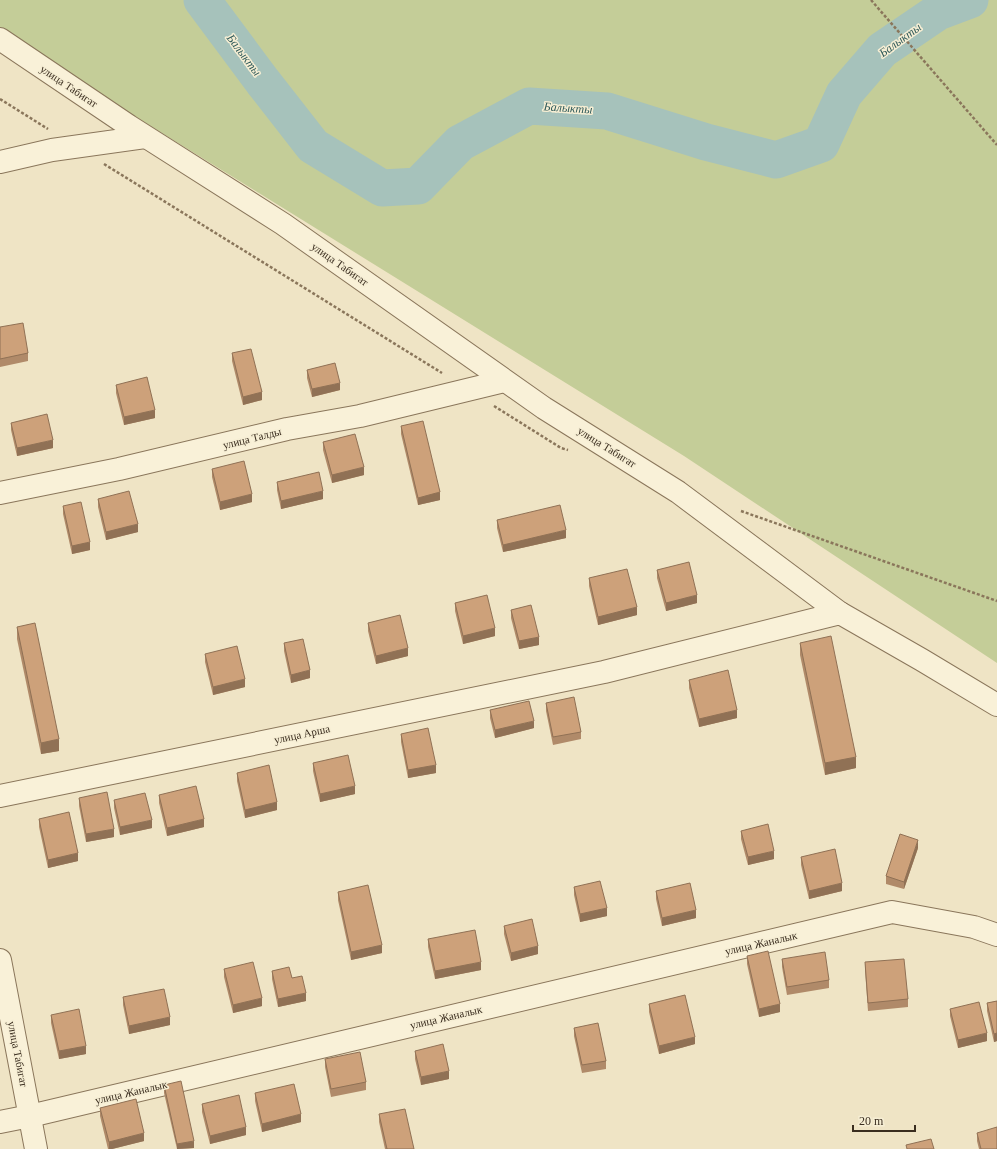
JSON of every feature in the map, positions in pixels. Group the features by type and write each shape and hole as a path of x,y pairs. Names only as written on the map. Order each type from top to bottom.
{"street":[{"name":"улица Табигат","path":"0,39 145,137 283,224 544,408 678,492 840,613 997,705"},
{"path":"0,162 52,150 145,137"},
{"name":"улица Талды","path":"0,493 119,469 287,429 360,416 504,381"},
{"name":"улица Арша","path":"0,796 604,672 840,613"},
{"name":"улица Жаналык","path":"0,1122 892,912 974,927 997,935"},
{"name":"улица Табигат","path":"0,960 36,1149"}],"path":[{"path":"871,0 997,145"}],"green space":[{"path":"0,0 997,0 997,663 684,456 0,33"}],"building":[{"path":"23,323 28,353 0,359 0,327"},
{"path":"251,349 262,392 243,397 232,353"},
{"path":"335,363 340,383 312,389 307,370"},
{"path":"147,377 155,410 124,417 116,385"},
{"path":"47,414 53,440 17,448 11,423"},
{"path":"423,421 440,492 418,498 401,426"},
{"path":"355,434 364,467 332,475 323,442"},
{"path":"244,461 252,494 220,502 212,469"},
{"path":"319,472 323,491 281,501 277,482"},
{"path":"129,491 138,524 106,532 98,499"},
{"path":"81,502 90,542 72,546 63,506"},
{"path":"560,505 566,530 503,545 497,520"},
{"path":"689,562 697,595 666,603 657,570"},
{"path":"627,569 637,607 598,617 589,578"},
{"path":"487,595 495,628 463,636 455,603"},
{"path":"531,605 539,637 519,641 511,610"},
{"path":"400,615 408,648 376,656 368,623"},
{"path":"35,623 59,739 41,743 17,627"},
{"path":"831,636 856,757 825,763 800,643"},
{"path":"303,639 310,670 291,675 284,643"},
{"path":"237,646 245,679 213,687 205,654"},
{"path":"728,670 737,710 699,719 689,680"},
{"path":"574,697 581,732 553,737 546,703"},
{"path":"529,701 534,721 495,730 490,710"},
{"path":"428,728 436,765 408,770 401,734"},
{"path":"348,755 355,786 320,794 313,763"},
{"path":"269,765 277,802 245,810 237,773"},
{"path":"196,786 204,819 167,828 159,795"},
{"path":"107,792 114,829 86,834 79,798"},
{"path":"145,793 152,820 120,827 114,800"},
{"path":"69,812 78,853 48,860 39,819"},
{"path":"768,824 774,851 748,857 741,831"},
{"path":"900,834 918,840 904,882 886,876"},
{"path":"835,849 842,883 809,891 801,857"},
{"path":"600,881 607,908 580,914 574,887"},
{"path":"690,883 696,910 662,918 656,891"},
{"path":"368,885 382,945 351,952 338,892"},
{"path":"532,919 538,946 511,953 504,926"},
{"path":"475,930 481,962 435,971 428,939"},
{"path":"768,951 780,1004 759,1009 747,956"},
{"path":"825,952 829,980 787,987 782,959"},
{"path":"904,959 908,999 868,1003 865,962"},
{"path":"253,962 262,998 233,1005 224,969"},
{"path":"289,967 292,978 302,976 306,993 278,999 272,971"},
{"path":"164,989 170,1017 129,1026 123,997"},
{"path":"685,995 695,1037 659,1046 649,1004"},
{"path":"997,1001 997,1033 994,1034 987,1003"},
{"path":"979,1002 987,1033 958,1040 950,1009"},
{"path":"79,1009 86,1046 59,1051 51,1015"},
{"path":"598,1023 606,1061 582,1065 574,1028"},
{"path":"443,1044 449,1071 421,1077 415,1051"},
{"path":"360,1052 366,1082 331,1089 325,1059"},
{"path":"181,1081 194,1141 177,1144 164,1085"},
{"path":"294,1084 301,1114 262,1124 255,1093"},
{"path":"239,1095 246,1127 210,1136 202,1104"},
{"path":"136,1099 144,1133 109,1142 100,1108"},
{"path":"405,1109 414,1149 387,1149 379,1114"},
{"path":"997,1127 997,1149 981,1149 977,1133"},
{"path":"931,1139 934,1149 907,1149 906,1145"}],"waterway":[{"name":"Балыкты","path":"202,0 313,146 382,188 418,186 460,143 529,106 607,111 706,142 776,160 821,144 844,94 882,50 938,12 970,0"}]}
